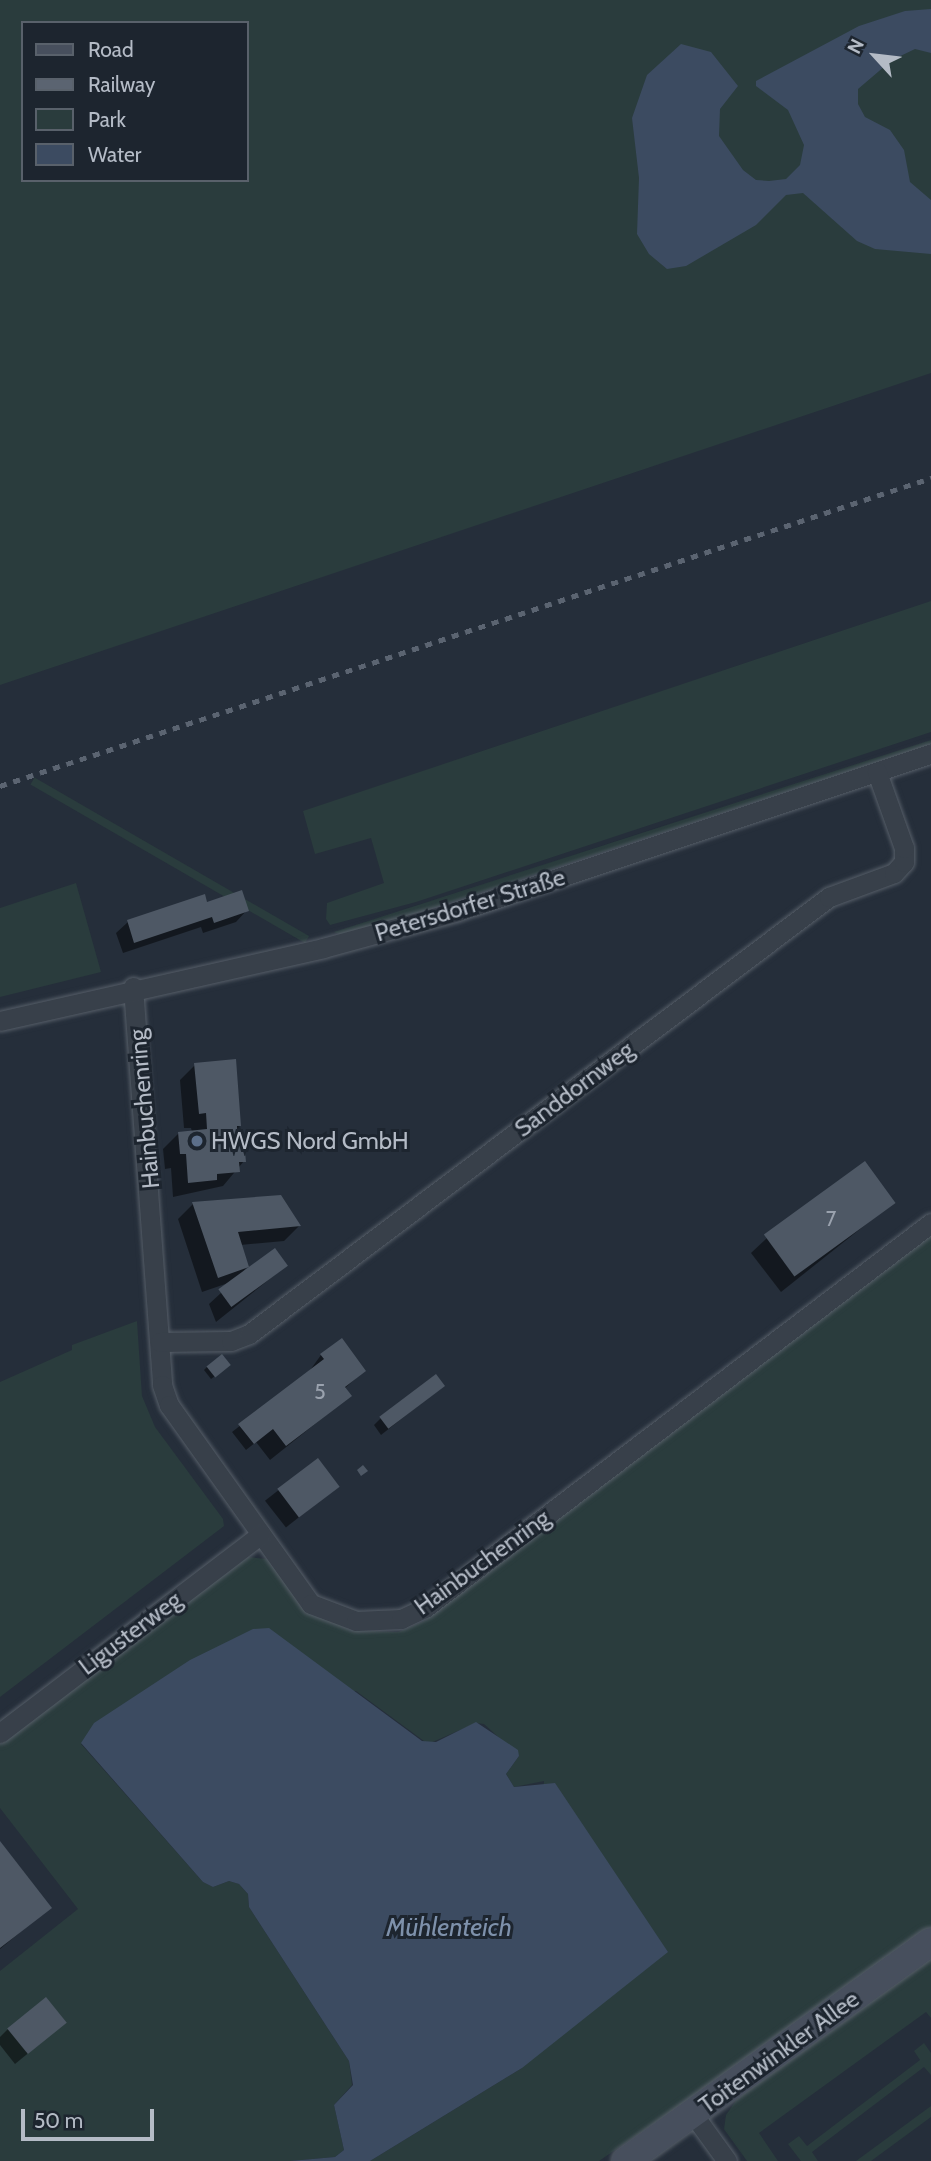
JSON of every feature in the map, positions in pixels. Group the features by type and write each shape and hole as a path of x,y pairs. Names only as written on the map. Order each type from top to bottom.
{"street":[{"name":"Petersdorfer Straße","path":"0,1021 133,988 290,956 445,915 931,754"},
{"name":"Sanddornweg","path":"160,1342 230,1340 249,1334 829,897 894,873 904,862 904,848 877,772"},
{"name":"Hainbuchenring","path":"133,988 162,1384 169,1405 311,1604 356,1621 401,1619 425,1608 931,1223"},
{"name":"Ligusterweg","path":"0,1733 261,1534"},
{"name":"Toitenwinkler Allee","path":"626,2161 931,1942"},
{"path":"694,2114 727,2161"}],"green space":[{"path":"0,0 931,0 931,373 0,685"},
{"path":"931,601 931,732 416,902 330,925 326,919 327,903 384,883 371,838 315,854 303,811"},
{"path":"931,740 931,744 418,913 341,935 334,932"},
{"path":"34,778 309,936 305,943 30,784"},
{"path":"76,883 101,972 0,997 0,908"},
{"path":"931,1235 931,1933 599,2161 370,2161 522,2068 544,1781 514,1787 506,1774 519,1756 484,1724 476,1723 428,1744 356,1691 81,1744 203,1882 213,1887 229,1881 239,1884 248,1894 249,1907 349,2061 352,2085 334,2105 344,2150 335,2157 290,2161 0,2161 0,1971 78,1909 0,1808 0,1744 248,1557 267,1559 307,1607 350,1630 398,1632 424,1621"},
{"path":"137,1321 142,1396 155,1427 223,1519 224,1526 0,1697 0,1382 72,1350 72,1345"},
{"path":"931,1956 931,2018 926,2012 759,2133 778,2161 747,2161 724,2129 726,2115 737,2099"},
{"path":"924,2043 931,2053 931,2075 924,2067 812,2152 818,2161 801,2161 788,2144 799,2136 807,2146 920,2060 914,2051"},
{"path":"931,2106 931,2117 871,2161 856,2161"}],"water":[{"path":"931,9 931,53 915,49 892,60 858,89 858,104 865,117 890,130 904,150 910,182 931,200 931,254 875,249 857,241 803,193 786,195 756,225 686,266 667,269 649,254 637,234 639,178 632,118 647,75 681,44 711,52 738,86 720,109 719,136 743,170 756,180 786,179 800,165 804,145 788,110 756,86 756,81 859,26 905,11"},
{"name":"Mühlenteich","path":"269,1628 422,1741 436,1742 476,1722 518,1750 519,1756 506,1774 514,1787 555,1783 668,1952 522,2068 370,2161 290,2161 335,2157 344,2150 334,2105 353,2085 349,2061 249,1907 248,1894 239,1884 229,1881 213,1887 203,1882 81,1743 94,1723 190,1660 253,1629"}],"building":[{"path":"242,890 249,911 214,923 212,917 134,943 127,920 205,894 207,902"},
{"path":"236,1059 241,1126 237,1126 238,1141 244,1141 246,1162 239,1162 240,1172 217,1174 217,1180 188,1183 186,1154 180,1154 178,1132 207,1129 206,1113 199,1114 194,1063"},
{"path":"865,1161 896,1203 794,1277 764,1234"},
{"path":"281,1195 301,1226 238,1232 249,1267 218,1278 192,1202"},
{"path":"275,1248 288,1266 231,1307 218,1289"},
{"path":"342,1338 366,1371 345,1387 352,1396 286,1446 273,1429 254,1444 238,1424 324,1359 320,1354"},
{"path":"222,1354 231,1365 215,1377 206,1367"},
{"path":"436,1374 445,1386 388,1429 379,1417"},
{"path":"318,1458 340,1487 299,1517 277,1489"},
{"path":"363,1465 368,1471 361,1476 357,1470"},
{"path":"0,1841 52,1908 0,1948"},
{"path":"46,1997 67,2023 28,2054 7,2028"}],"railway":[{"path":"0,786 931,478"}],"place":[{"name":"HWGS Nord GmbH","path":"197,1141"}]}
